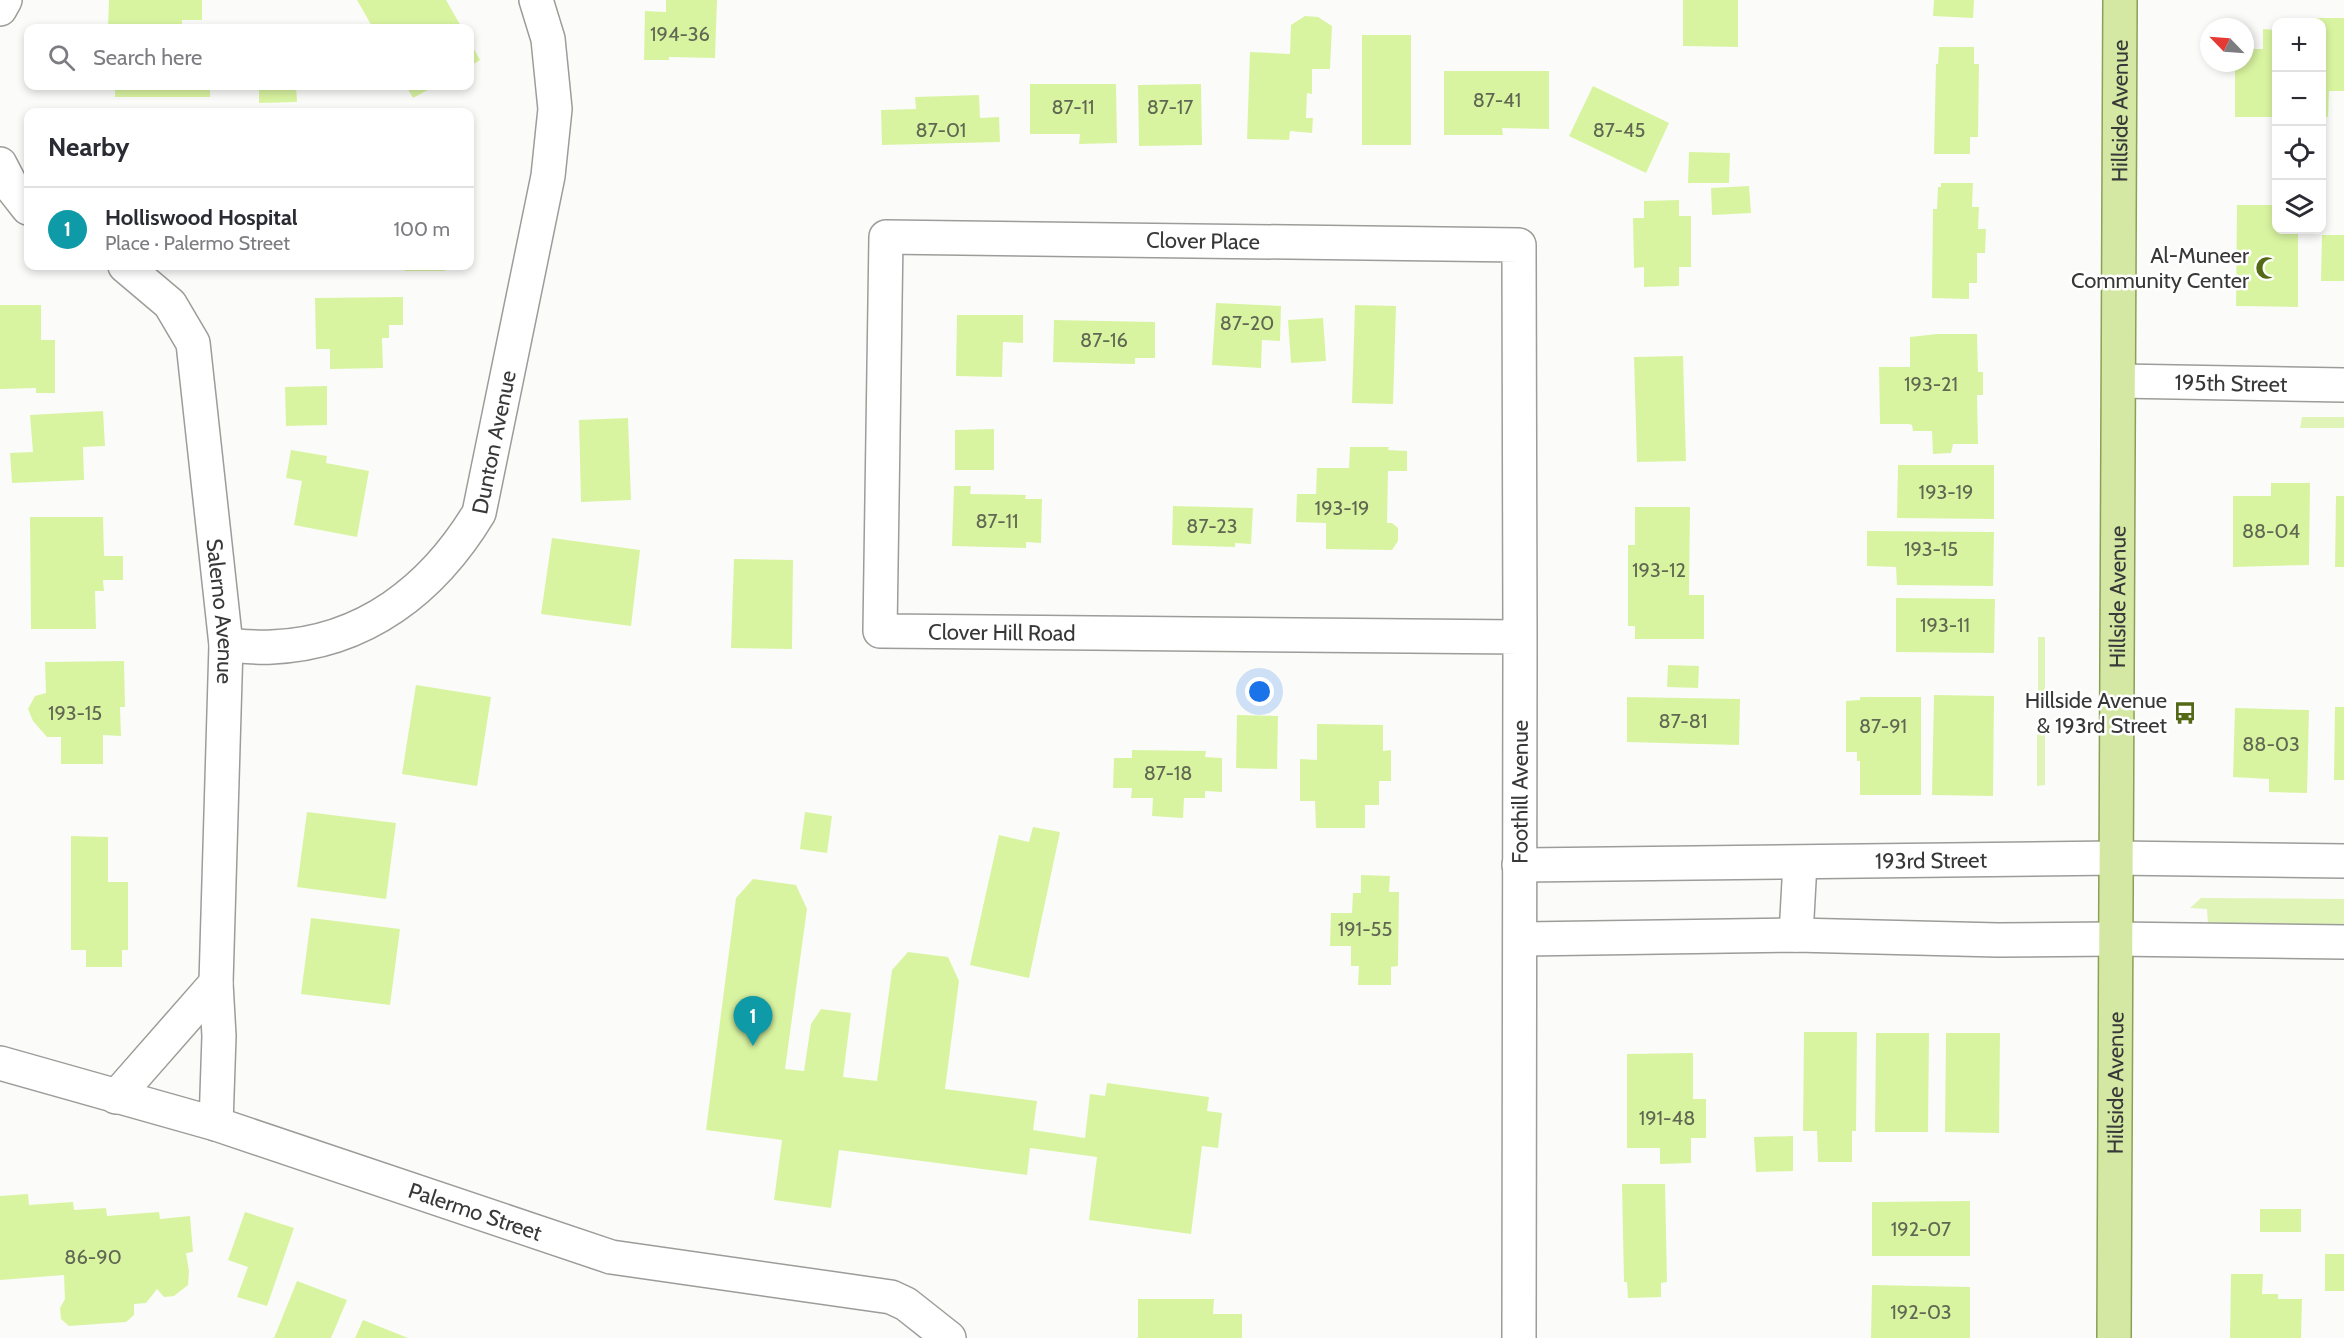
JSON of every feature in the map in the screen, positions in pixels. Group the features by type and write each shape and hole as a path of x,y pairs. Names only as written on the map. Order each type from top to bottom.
{"main road":[{"name":"Hillside Avenue","path":"2114,1338 2120,0"}],"street":[{"path":"0,9 5,0"},
{"name":"Dunton Avenue","path":"226,645 272,647 314,641 351,630 395,607 433,576 461,544 479,513 548,176 555,109 548,39 536,0"},
{"path":"0,164 13,189 24,203"},
{"name":"Clover Place","path":"886,237 1519,244"},
{"name":"Clover Hill Road","path":"886,237 880,631 1520,638"},
{"name":"Foothill Avenue","path":"1519,244 1519,866 1522,939 1519,1338"},
{"name":"Salerno Avenue","path":"130,270 170,304 193,343 226,645 216,983 219,1036 216,1124"},
{"name":"195th Street","path":"2119,381 2344,385"},
{"name":"193rd Street","path":"1519,866 2115,858 2344,861"},
{"path":"1796,935 1800,863"},
{"path":"1522,939 1796,935 2008,940 2344,942"},
{"path":"116,1097 216,983"},
{"name":"Palermo Street","path":"0,1063 216,1124 611,1257 891,1297 906,1304 950,1338"}],"green space":[{"path":"2302,417 2344,417 2344,428 2300,428"},
{"path":"2038,637 2045,637 2045,699 2038,699"},
{"path":"2037,724 2045,724 2045,785 2037,786"},
{"path":"2201,898 2344,899 2344,925 2208,925 2207,909 2190,908"}],"building":[{"path":"109,0 202,0 202,20 182,20 182,24 108,24"},
{"path":"357,0 446,0 460,24 371,24"},
{"path":"666,0 717,0 715,58 669,57 669,60 644,60 645,11 666,12"},
{"path":"1683,0 1738,0 1738,47 1683,46"},
{"path":"1934,0 1974,0 1973,18 1933,16"},
{"path":"1305,16 1318,17 1332,26 1330,69 1312,69 1312,94 1307,93 1306,118 1313,118 1312,133 1290,131 1289,140 1247,139 1250,52 1290,54 1291,25"},
{"path":"2326,18 2344,18 2344,91 2329,91 2328,117 2326,117"},
{"path":"2263,29 2272,30 2272,117 2235,117 2235,72 2254,72 2254,49 2263,49"},
{"path":"1362,35 1411,35 1411,145 1362,145"},
{"path":"1939,47 1974,47 1974,64 1979,64 1978,137 1970,137 1970,154 1934,154 1936,64 1938,64"},
{"path":"474,49 480,60 474,64"},
{"path":"1444,71 1549,71 1549,129 1502,128 1503,135 1444,135"},
{"path":"1030,84 1116,84 1117,143 1079,144 1080,134 1030,134"},
{"path":"1201,84 1202,145 1139,146 1138,85"},
{"path":"1593,86 1669,123 1646,173 1569,136"},
{"path":"115,90 210,90 210,97 115,97"},
{"path":"259,90 296,90 297,102 259,103"},
{"path":"408,90 428,90 413,98"},
{"path":"979,95 980,118 999,117 1000,142 882,145 881,110 916,109 915,97"},
{"path":"1689,152 1730,153 1729,183 1688,183"},
{"path":"1941,183 1973,183 1972,207 1979,207 1978,229 1986,229 1985,253 1977,253 1977,283 1969,283 1969,299 1932,298 1933,209 1937,209 1938,187 1941,187"},
{"path":"1749,186 1751,213 1712,215 1711,188"},
{"path":"1679,200 1679,216 1691,216 1691,267 1679,267 1679,286 1644,287 1644,267 1634,268 1633,218 1644,218 1644,201"},
{"name":"Al-Muneer Community Center","path":"2237,205 2272,205 2272,234 2298,234 2298,307 2236,306"},
{"path":"2322,235 2344,235 2344,281 2321,281"},
{"path":"405,270 445,270 445,271"},
{"path":"403,297 403,325 389,325 389,338 382,338 383,368 330,369 330,349 316,349 315,298"},
{"path":"1216,303 1281,306 1280,341 1262,340 1261,368 1212,365"},
{"path":"0,305 41,305 41,340 55,340 55,393 36,393 36,388 0,389"},
{"path":"1355,305 1396,306 1393,404 1352,403"},
{"path":"957,315 1023,315 1023,343 1003,342 1002,377 956,376"},
{"path":"1323,318 1326,361 1291,363 1288,320"},
{"path":"1054,320 1155,322 1155,358 1135,358 1135,364 1053,362"},
{"path":"1977,334 1978,372 1983,372 1983,395 1977,395 1978,444 1953,444 1951,453 1933,454 1932,431 1913,431 1912,425 1909,424 1880,424 1879,367 1910,367 1910,337"},
{"path":"1683,356 1686,461 1637,462 1634,357"},
{"path":"327,386 327,425 286,426 285,387"},
{"path":"103,411 105,446 83,447 84,480 12,483 10,453 33,452 30,415"},
{"path":"628,418 631,500 581,502 579,420"},
{"path":"994,429 994,470 955,470 955,430"},
{"path":"1350,447 1389,447 1388,450 1407,451 1407,471 1388,471 1387,523 1392,523 1398,528 1398,541 1392,550 1326,549 1326,523 1296,522 1297,494 1316,494 1317,468 1349,468"},
{"path":"291,450 327,456 326,463 369,471 357,537 294,525 302,481 286,478"},
{"path":"1898,465 1994,465 1994,519 1897,518"},
{"path":"2271,483 2310,483 2309,565 2233,567 2233,496 2271,496"},
{"path":"954,486 971,486 970,494 1026,495 1025,499 1042,499 1041,543 1026,542 1026,548 952,546"},
{"path":"2336,496 2344,496 2344,567 2335,567"},
{"path":"1173,506 1253,508 1251,544 1235,543 1235,547 1172,545"},
{"path":"1635,507 1690,507 1689,595 1704,595 1704,639 1635,639 1635,626 1628,626 1628,545 1635,545"},
{"path":"30,517 103,517 104,556 123,556 123,580 103,580 104,591 95,591 96,629 31,629"},
{"path":"1867,531 1994,532 1993,586 1897,585 1896,567 1867,566"},
{"path":"552,538 640,550 631,626 541,614"},
{"path":"734,559 793,560 792,649 731,648"},
{"path":"1896,598 1995,599 1994,653 1896,652"},
{"path":"124,661 125,707 120,707 121,736 103,735 103,764 61,764 61,737 47,737 33,721 28,709 35,696 46,693 45,662"},
{"path":"1668,665 1699,666 1698,688 1667,687"},
{"path":"416,685 491,697 477,786 402,774"},
{"path":"1934,695 1994,696 1993,796 1932,795"},
{"path":"1627,697 1740,699 1739,745 1627,742"},
{"path":"1860,697 1921,697 1921,795 1860,795 1860,761 1857,761 1857,752 1846,752 1846,701 1860,700"},
{"path":"2335,707 2344,707 2344,780 2334,780"},
{"path":"2235,708 2309,710 2307,793 2269,792 2269,779 2233,777"},
{"path":"1237,715 1278,716 1277,769 1236,768"},
{"path":"1317,724 1383,725 1383,751 1391,750 1391,781 1379,781 1379,805 1365,805 1365,828 1316,828 1315,801 1300,801 1300,759 1317,760"},
{"path":"1132,750 1206,751 1205,757 1222,758 1222,792 1205,791 1205,798 1184,798 1183,818 1152,816 1153,798 1131,798 1132,788 1113,788 1114,758 1132,758"},
{"path":"307,812 396,823 386,899 297,887"},
{"path":"805,812 832,816 827,853 800,849"},
{"path":"1033,827 1060,832 1029,978 970,965 999,835 1029,842"},
{"path":"71,836 108,837 108,882 128,882 128,950 122,950 122,967 86,967 86,950 71,950"},
{"path":"1361,875 1390,876 1389,892 1399,892 1398,966 1391,967 1391,985 1358,985 1359,966 1351,966 1351,946 1330,946 1331,913 1352,913 1353,893 1361,893"},
{"path":"753,879 796,885 807,909 785,1069 804,1071 811,1024 821,1009 851,1013 843,1077 877,1081 892,970 908,952 948,957 959,981 945,1089 1037,1101 1033,1130 1085,1138 1090,1094 1105,1096 1107,1083 1209,1097 1207,1111 1222,1113 1218,1148 1202,1146 1191,1234 1089,1220 1097,1157 1030,1148 1027,1175 839,1150 831,1208 774,1200 782,1140 706,1130 736,898"},
{"path":"311,918 400,929 390,1005 301,994"},
{"path":"1804,1032 1857,1032 1856,1131 1852,1131 1852,1162 1818,1162 1817,1131 1803,1131"},
{"path":"1876,1033 1929,1033 1928,1132 1875,1132"},
{"path":"1946,1033 2000,1033 1999,1133 1945,1132"},
{"path":"1693,1053 1693,1099 1706,1099 1706,1138 1691,1138 1691,1163 1660,1164 1660,1148 1627,1148 1627,1054"},
{"path":"1793,1136 1793,1171 1756,1172 1754,1137"},
{"path":"1622,1184 1665,1184 1667,1282 1661,1283 1661,1297 1628,1298 1627,1282 1624,1282"},
{"path":"28,1194 29,1205 73,1202 74,1210 106,1208 107,1216 159,1212 160,1219 190,1216 193,1252 186,1253 189,1271 188,1285 174,1296 164,1297 157,1289 146,1303 134,1304 134,1315 126,1322 69,1326 61,1319 60,1308 65,1299 64,1275 0,1280 0,1196"},
{"path":"1970,1201 1970,1256 1872,1256 1872,1202"},
{"path":"2260,1209 2301,1209 2301,1232 2260,1232"},
{"path":"245,1212 294,1228 267,1306 237,1297 248,1267 228,1260"},
{"path":"2325,1254 2344,1254 2344,1291 2325,1291"},
{"path":"2231,1274 2263,1274 2262,1294 2278,1294 2278,1299 2302,1299 2301,1338 2230,1338"},
{"path":"297,1281 347,1300 331,1338 274,1338"},
{"path":"1872,1285 1970,1287 1970,1338 1871,1338"},
{"path":"1138,1299 1214,1299 1213,1314 1242,1314 1242,1338 1138,1338"},
{"path":"363,1320 408,1338 355,1338"}],"place":[{"name":"Al-Muneer Community Center","path":"2267,268"},
{"name":"Hillside Avenue & 193rd Street","path":"2185,713"},
{"name":"Holliswood Hospital","path":"753,1046"}]}
